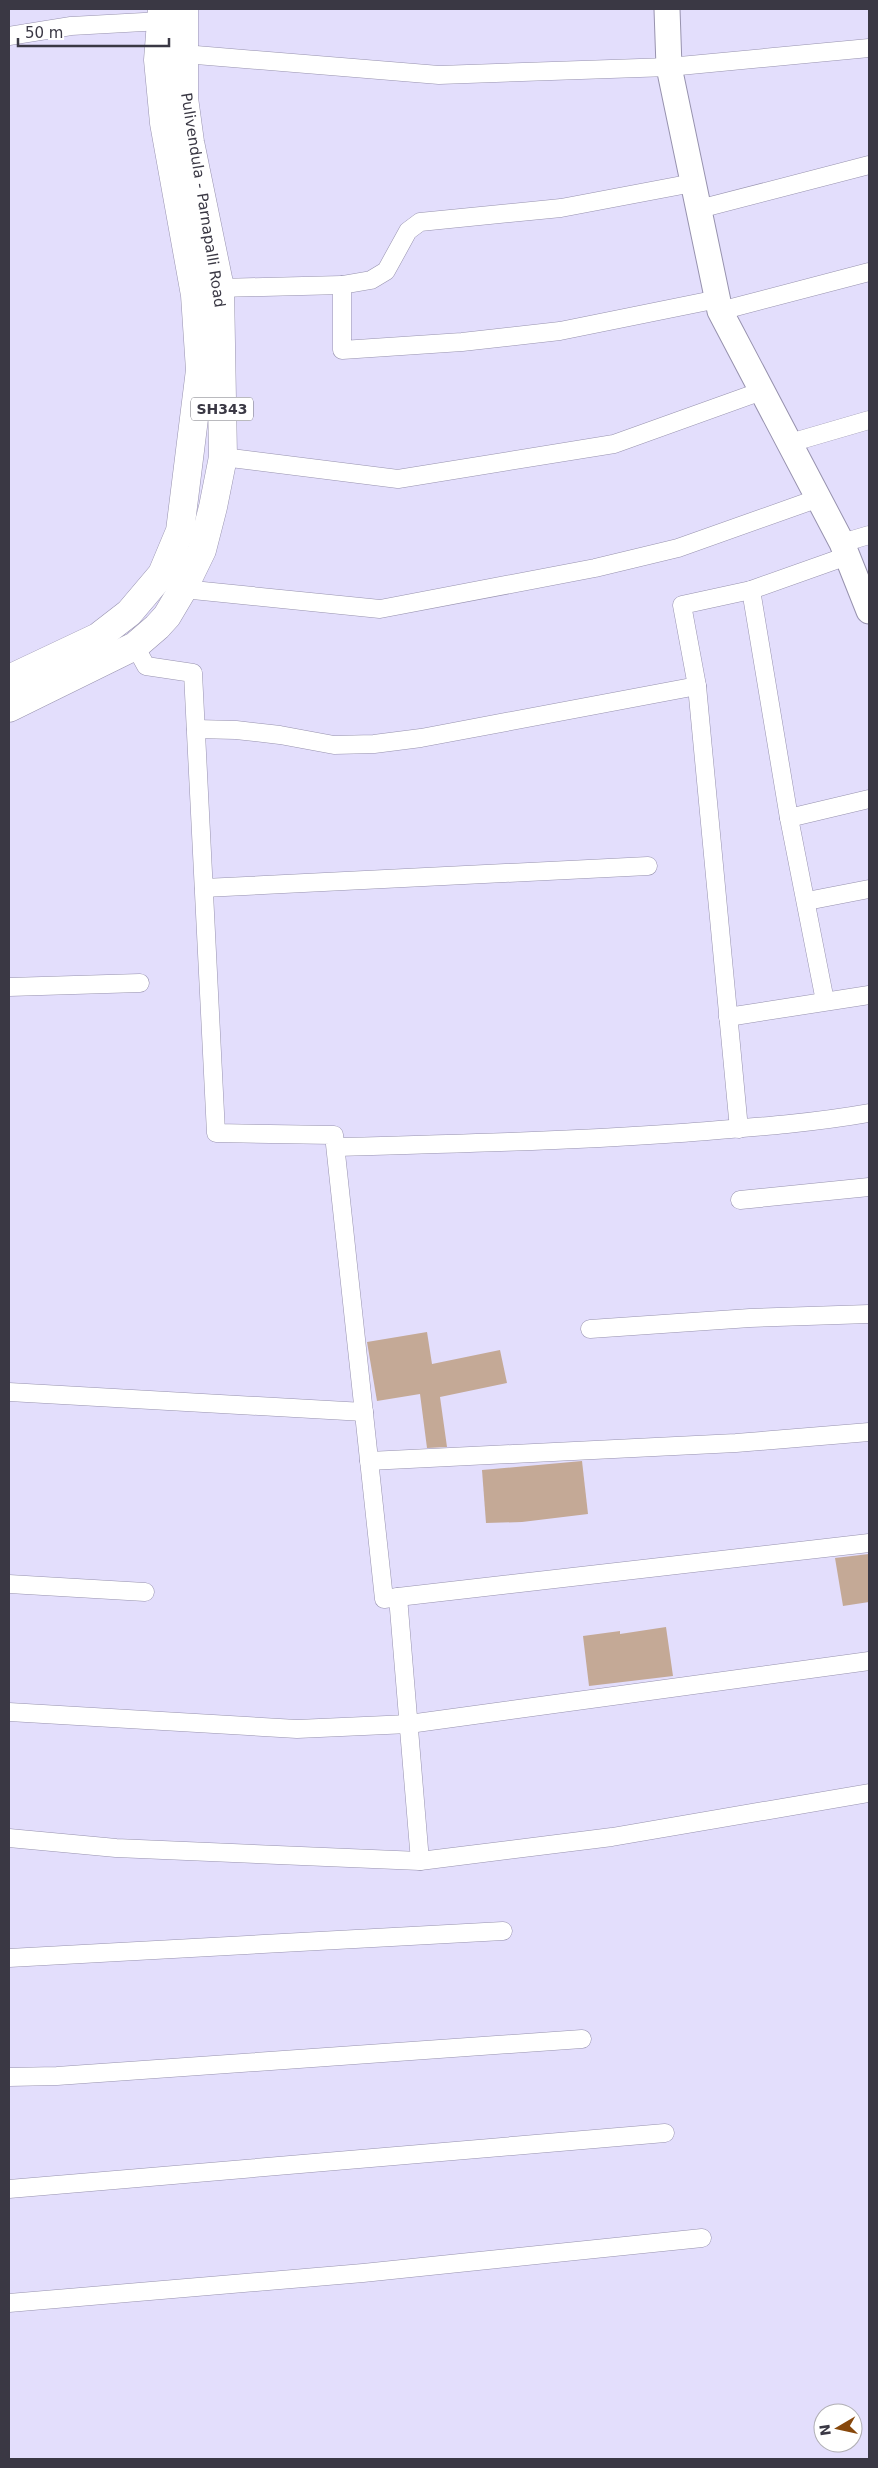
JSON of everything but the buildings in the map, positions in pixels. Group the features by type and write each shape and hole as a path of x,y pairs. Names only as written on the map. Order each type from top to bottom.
{"main road":[{"name":"Pulivendula - Parnapalli Road","path":"9,708 135,646 167,616 202,550 223,457 220,288 190,142 184,98 184,54 169,13"},
{"name":"Pulivendula - Parnapalli Road","path":"9,679 98,637 129,613 162,574 180,531 200,370 195,295 164,123 158,60 169,13"}],"street":[{"path":"667,9 669,67 719,305 845,550 869,611"},
{"path":"9,36 169,13"},
{"path":"184,54 439,75 669,67 869,48"},
{"path":"699,209 869,165"},
{"path":"220,288 342,285 371,280 386,271 408,231 420,222 561,208 693,182"},
{"path":"342,285 342,350 462,342 560,331 719,305 869,272"},
{"path":"223,457 398,479 614,444 762,391"},
{"path":"790,443 869,420"},
{"path":"182,589 380,609 595,568 678,548 818,498"},
{"path":"739,1129 697,686 682,605 751,590 845,550 869,535"},
{"path":"751,590 790,818 825,1001"},
{"path":"135,646 146,666 193,673 216,1133 334,1135 384,1599 869,1542"},
{"path":"196,729 236,730 280,735 334,745 374,744 421,738 697,686"},
{"path":"790,818 869,799"},
{"path":"204,888 648,866"},
{"path":"807,901 869,889"},
{"path":"9,987 140,983"},
{"path":"728,1017 869,995"},
{"path":"336,1147 554,1142 739,1129 835,1119 869,1113"},
{"path":"740,1200 869,1187"},
{"path":"590,1329 750,1318 869,1314"},
{"path":"9,1392 364,1412"},
{"path":"369,1461 699,1445 869,1432"},
{"path":"9,1584 145,1592"},
{"path":"398,1597 420,1861"},
{"path":"9,1712 296,1729 409,1724 869,1661"},
{"path":"9,1838 116,1848 420,1861 612,1837 869,1793"},
{"path":"9,1958 503,1930"},
{"path":"9,2077 58,2076 582,2039"},
{"path":"9,2188 665,2133"},
{"path":"9,2303 363,2273 702,2238"}]}
